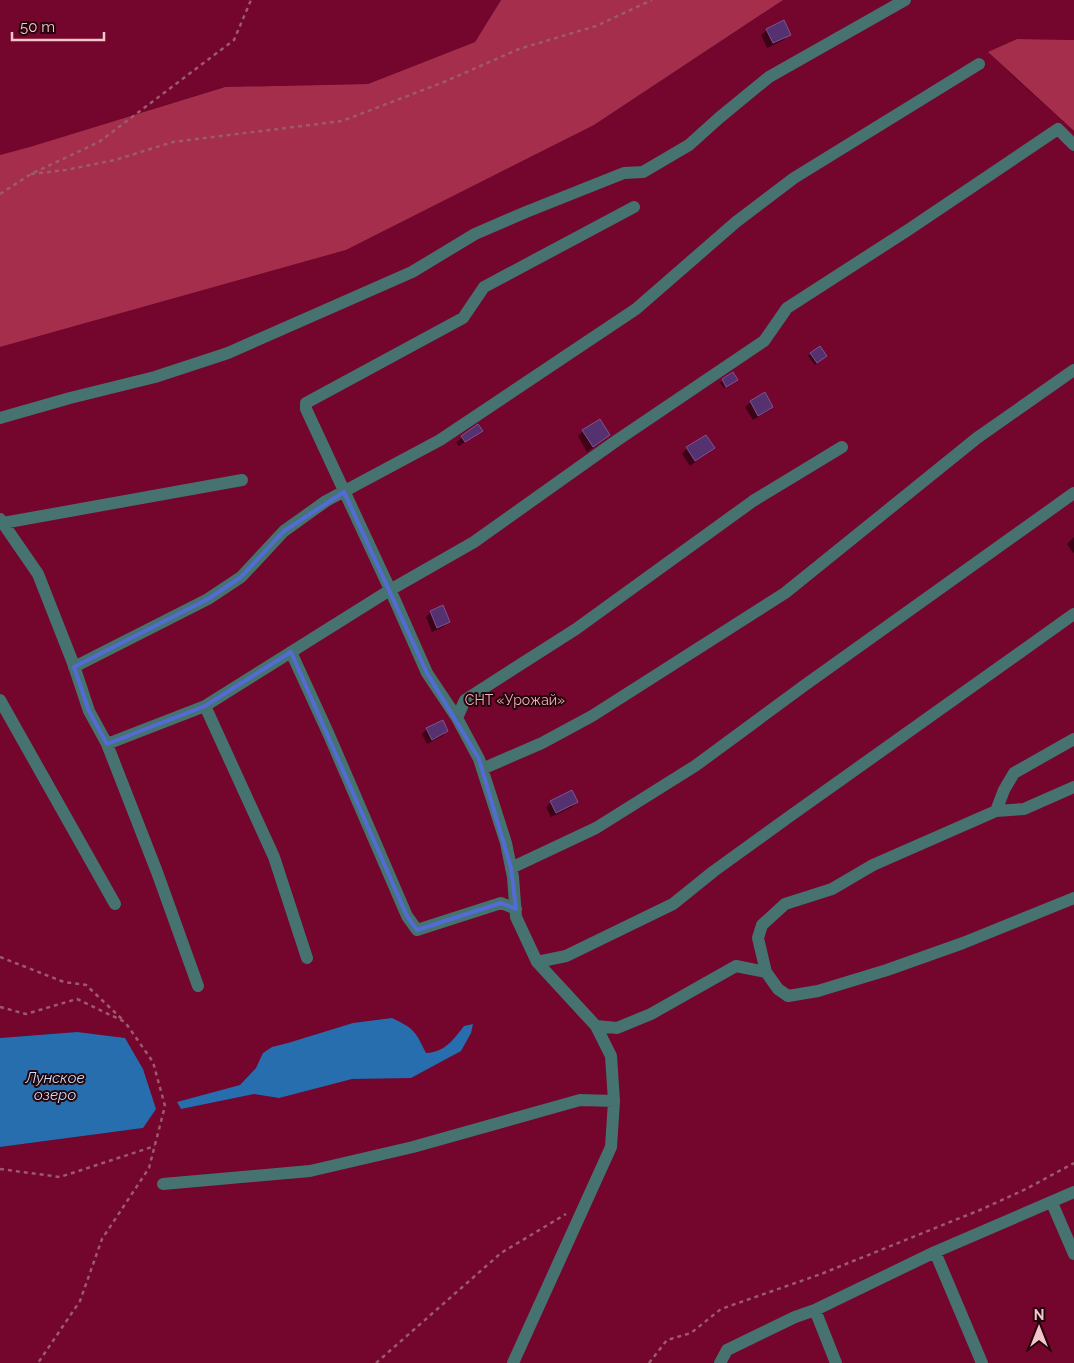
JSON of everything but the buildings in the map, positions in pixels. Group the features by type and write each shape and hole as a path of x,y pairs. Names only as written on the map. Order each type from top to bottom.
{"street":[{"path":"0,418 155,377 228,353 412,272 475,234 624,173 643,172 689,146 719,118 769,77 905,0"},
{"path":"74,667 208,599 241,577 284,531 326,501 440,440 636,310 736,222 794,178 979,64"},
{"path":"107,744 205,706 390,590 474,542 616,441 764,341 787,308 908,230 1058,129 1074,145"},
{"path":"513,1363 611,1148 614,1101 611,1056 596,1026 537,962 516,917 511,868 506,843 479,759 457,718 427,673 306,409 306,403 463,318 484,287 634,206"},
{"path":"482,769 542,743 592,716 785,593 977,438 1074,370"},
{"path":"457,718 465,700 576,629 753,501 842,448"},
{"path":"198,986 157,872 107,744 89,711 38,574 1,521 242,480"},
{"path":"511,868 596,828 695,766 1074,493"},
{"path":"537,962 566,956 673,904 778,824 1074,614"},
{"path":"291,652 407,916 417,930 501,903 516,909"},
{"path":"0,700 115,904"},
{"path":"205,706 274,857 307,958"},
{"path":"996,811 1004,790 1014,773 1074,739"},
{"path":"1074,787 1024,809 996,811 873,865 832,889 785,904 762,925 758,938 766,972 778,989 788,996 818,991 963,943 1074,898"},
{"path":"596,1026 617,1028 651,1014 736,966 766,972"},
{"path":"163,1184 310,1171 413,1147 580,1100 614,1101"},
{"path":"720,1363 727,1350 795,1317 815,1310 935,1252 1074,1192"},
{"path":"1052,1202 1074,1254"},
{"path":"935,1252 982,1363"},
{"path":"815,1310 836,1363"}],"path":[{"path":"0,194 32,174 99,142 234,40 251,0"},
{"path":"32,174 66,170 115,160 173,142 342,121 444,82 520,49 596,26 652,0"},
{"path":"0,957 64,982 86,985 125,1022 153,1062 165,1106 149,1168 102,1239 80,1301 38,1363"},
{"path":"0,1007 26,1014 77,999 125,1022"},
{"path":"0,1169 60,1177 155,1146"},
{"path":"649,1363 667,1340 691,1333 721,1309 822,1274 972,1213 1026,1189 1074,1163"},
{"path":"376,1363 501,1253 569,1212"}],"highlighted area":[{"path":"344,492 427,673 479,759 511,868 516,909 501,903 417,930 407,916 291,652 205,706 107,744 89,711 74,667 208,599 241,577 284,531"}],"green space":[{"path":"0,0 501,0 475,42 368,84 224,87 0,155"},
{"name":"СНТ «Урожай»","path":"783,0 1074,0 1074,40 1017,39 989,52 1074,131 1074,1363 0,1363 0,1147 143,1128 77,1032 0,1038 0,347 346,250 594,125"}],"shaded area":[{"path":"501,0 783,0 594,125 346,250 0,347 0,155 225,87 368,84 475,42"},
{"path":"1017,39 1074,40 1074,131 988,52"}],"water":[{"path":"392,1018 414,1031 426,1053 443,1048 464,1026 473,1024 471,1033 461,1051 411,1078 352,1079 279,1098 254,1094 181,1109 177,1102 240,1085 256,1068 263,1053 272,1047 353,1023"},
{"name":"Лунское озеро","path":"77,1032 125,1038 143,1069 156,1109 143,1128 0,1147 0,1038"}]}
